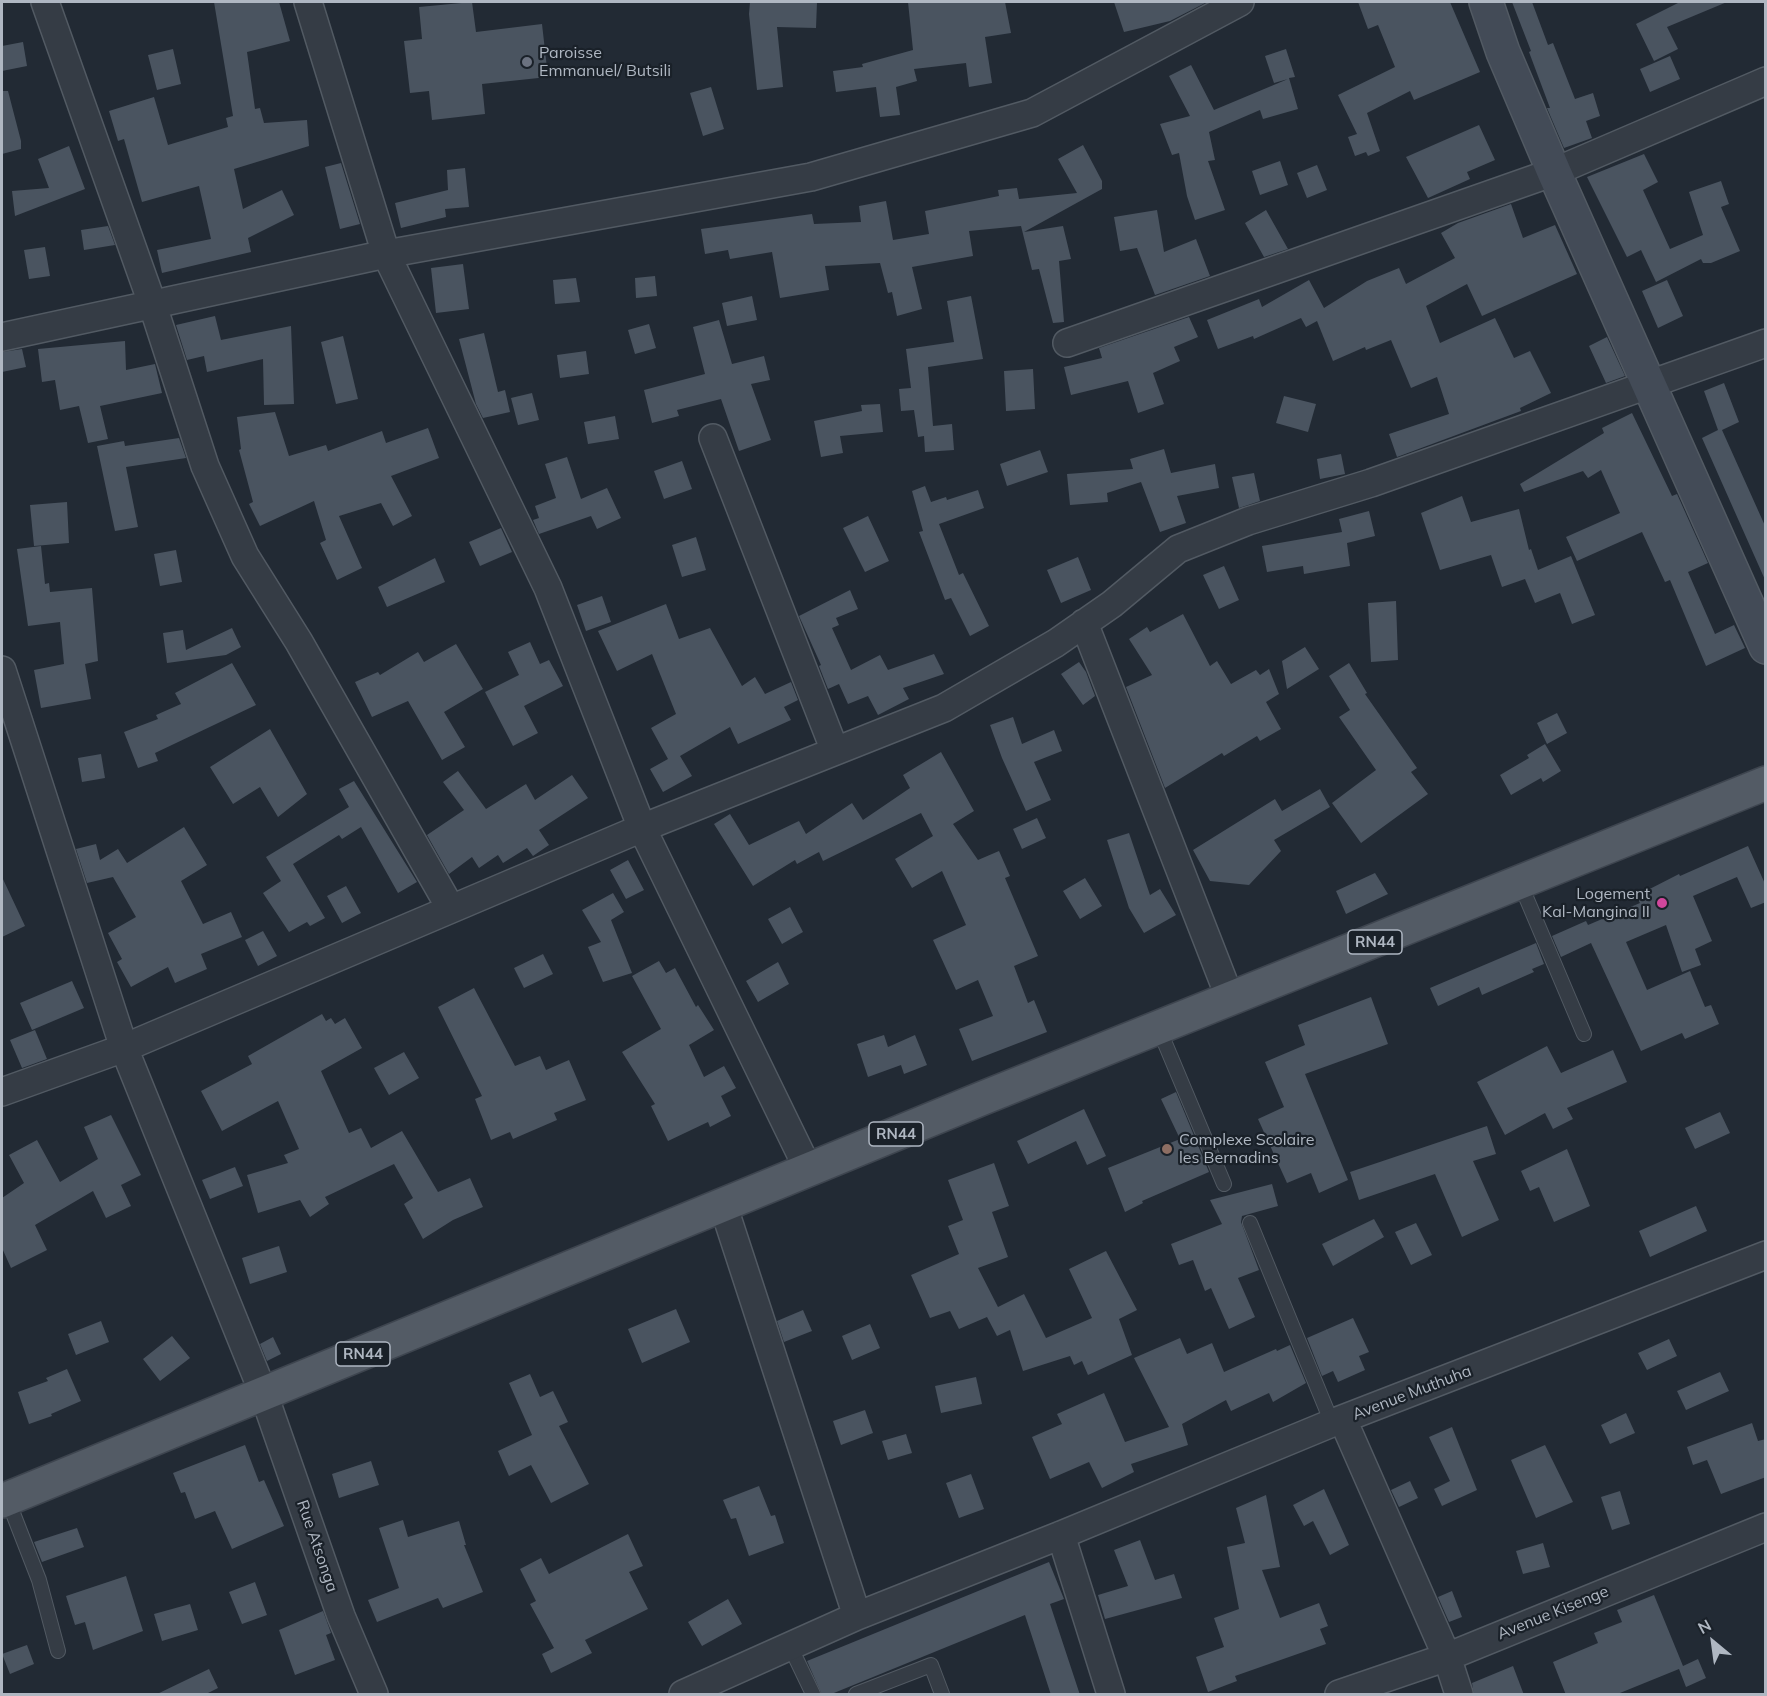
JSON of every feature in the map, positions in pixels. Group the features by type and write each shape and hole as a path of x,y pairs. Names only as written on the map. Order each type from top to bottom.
{"main road":[{"name":"RN44","path":"4,1499 1766,783"}],"street":[{"path":"45,2 152,303 205,466 245,556 304,651 451,909"},
{"path":"308,2 339,107 370,196 386,254 548,588 642,828 809,1171"},
{"path":"2,337 386,254 812,177 1032,113 1240,2"},
{"path":"1486,2 1503,52 1554,172 1766,647"},
{"path":"1067,343 1554,172 1766,81"},
{"path":"2,1092 124,1048 642,828 944,708 1056,642 1112,604 1178,549 1248,521 1371,483 1766,343"},
{"path":"713,438 835,752"},
{"path":"1084,623 1230,1001"},
{"name":"Rue Atsonga","path":"2,670 124,1048 264,1395 341,1616 374,1695"},
{"path":"723,1205 857,1616"},
{"name":"Avenue Muthuha","path":"683,1695 857,1616 1061,1536 1337,1422 1766,1255"},
{"path":"1337,1422 1446,1657 1459,1695"},
{"name":"Avenue Kisenge","path":"1339,1695 1446,1657 1766,1527"},
{"path":"1061,1536 1111,1695"}],"lane":[{"path":"1520,883 1584,1034"},
{"path":"1159,1029 1224,1184"},
{"path":"1250,1223 1337,1422"},
{"path":"4,1499 39,1580 58,1651"},
{"path":"790,1646 813,1695"},
{"path":"856,1695 931,1665 942,1695"}],"building":[{"path":"214,2 279,2 290,41 247,52 255,109 260,108 264,123 307,120 309,146 234,169 243,209 282,190 294,215 248,238 251,252 162,273 157,250 211,239 199,186 142,202 124,139 118,141 109,111 154,97 168,145 228,127 226,118 233,116"},
{"path":"472,2 476,32 542,24 548,77 482,84 485,114 432,120 429,91 410,93 404,41 422,39 419,7"},
{"path":"750,2 817,2 816,28 777,27 783,87 757,90 749,14"},
{"path":"908,2 1005,2 1011,33 985,37 992,83 969,87 966,63 914,69 917,81 896,87 900,115 880,117 876,87 836,92 833,71 863,67 862,64 913,50"},
{"path":"1114,2 1207,2 1170,21 1124,32"},
{"path":"1358,2 1450,2 1480,72 1414,100 1410,91 1367,113 1380,151 1368,156 1366,152 1355,156 1348,137 1357,134 1338,95 1395,67 1378,25 1368,29"},
{"path":"1512,2 1532,2 1548,45 1553,43 1575,99 1593,93 1600,116 1586,121 1592,138 1564,148 1547,108 1550,108"},
{"path":"1680,2 1727,2 1667,27 1678,49 1654,61 1636,24"},
{"path":"23,42 27,66 2,71 2,46"},
{"path":"173,49 181,84 157,90 148,55"},
{"path":"1286,49 1295,77 1289,78 1298,109 1263,119 1260,110 1209,132 1215,160 1208,161 1225,210 1195,220 1187,196 1179,153 1172,155 1160,124 1190,116 1169,76 1191,65 1214,110 1288,79 1274,83 1265,56"},
{"path":"1670,56 1680,79 1650,92 1640,69"},
{"path":"711,87 724,129 703,136 690,93"},
{"path":"2,91 8,91 21,149 2,154"},
{"path":"1479,125 1495,160 1467,172 1470,179 1428,198 1406,157"},
{"path":"1083,145 1102,181 1102,189 1024,232 1063,226 1071,259 1059,261 1064,322 1053,323 1039,269 1032,270 1021,226 969,231 973,256 912,267 922,309 897,316 892,292 888,293 880,263 825,266 829,290 780,298 772,252 730,259 728,250 705,254 701,229 812,214 814,224 861,222 859,206 886,201 893,240 929,234 925,211 999,196 998,190 1017,188 1019,199 1077,193 1058,159"},
{"path":"69,146 85,189 15,216 12,191 49,188 38,159"},
{"path":"1644,154 1658,182 1643,190 1670,249 1703,235 1689,192 1721,181 1729,204 1721,207 1740,251 1711,263 1703,263 1701,259 1656,282 1641,250 1627,257 1587,177"},
{"path":"1280,161 1288,185 1260,195 1252,171"},
{"path":"341,163 360,224 340,229 325,167"},
{"path":"1317,165 1327,190 1307,198 1297,173"},
{"path":"465,168 469,207 445,209 446,217 401,228 395,203 448,190 447,170"},
{"path":"1511,204 1523,238 1555,225 1577,274 1482,316 1467,284 1426,306 1440,343 1495,318 1514,358 1530,351 1551,393 1520,408 1521,411 1397,457 1389,434 1449,414 1437,377 1411,388 1391,340 1366,350 1365,347 1333,361 1317,321 1306,327 1301,318 1254,339 1253,336 1218,349 1207,320 1259,299 1262,307 1309,280 1324,308 1367,281 1399,268 1406,284 1455,258 1441,233 1458,223"},
{"path":"1157,210 1164,252 1196,239 1210,276 1155,295 1137,248 1120,251 1114,217"},
{"path":"1266,210 1288,249 1264,257 1245,223"},
{"path":"108,226 115,245 84,250 81,230"},
{"path":"45,247 50,276 29,279 24,250"},
{"path":"463,264 469,309 436,313 431,268"},
{"path":"655,276 657,296 636,298 635,278"},
{"path":"576,278 580,302 555,304 553,280"},
{"path":"1667,280 1683,316 1658,328 1642,291"},
{"path":"752,296 757,320 727,326 722,303"},
{"path":"971,296 983,359 928,367 933,426 952,424 954,450 925,452 924,436 918,437 914,410 901,411 899,389 911,388 906,349 954,342 947,301"},
{"path":"215,316 221,340 291,326 294,404 264,405 263,359 207,372 204,356 187,360 176,325"},
{"path":"1189,317 1198,337 1174,347 1180,361 1153,373 1164,404 1138,413 1128,381 1071,395 1064,367 1102,358 1099,348"},
{"path":"719,320 732,364 764,356 770,380 751,384 771,440 739,451 721,399 677,410 679,416 652,423 644,390 705,374 693,327"},
{"path":"649,324 656,348 635,354 628,330"},
{"path":"484,333 498,392 505,390 510,412 483,418 476,404 459,339"},
{"path":"343,336 358,399 336,404 321,342"},
{"path":"1607,337 1625,376 1606,383 1589,346"},
{"path":"125,341 126,370 155,364 162,393 100,406 108,439 88,443 79,406 60,410 55,380 42,382 38,349"},
{"path":"22,349 26,367 2,372 2,352"},
{"path":"586,351 589,374 560,378 557,355"},
{"path":"1033,369 1035,409 1006,411 1004,371"},
{"path":"1724,383 1739,422 1722,430 1766,528 1766,582 1702,438 1718,430 1704,391"},
{"path":"532,393 539,420 518,425 511,398"},
{"path":"1284,396 1316,404 1308,432 1276,423"},
{"path":"880,404 883,432 840,436 843,453 821,457 814,421 862,411 861,405"},
{"path":"275,412 289,456 326,445 328,451 382,431 386,443 428,428 439,458 391,476 412,516 393,526 381,503 339,516 362,568 337,580 320,543 326,540 314,501 260,526 249,504 253,502 239,450 241,449 237,417"},
{"path":"1632,413 1672,496 1677,494 1708,563 1688,572 1715,634 1734,625 1745,648 1706,666 1670,580 1665,582 1642,532 1577,561 1566,537 1620,513 1601,470 1588,478 1583,471 1524,492 1520,484 1604,433 1602,428"},
{"path":"615,416 619,439 588,444 584,422"},
{"path":"179,438 186,458 126,467 138,527 115,531 97,446 124,441 125,446"},
{"path":"1164,449 1171,473 1215,464 1219,488 1177,496 1186,523 1160,532 1141,482 1107,493 1108,502 1070,505 1067,474 1133,469 1130,459"},
{"path":"1040,450 1048,472 1007,486 1000,464"},
{"path":"1341,454 1345,474 1320,479 1317,459"},
{"path":"567,457 581,499 607,488 621,518 597,529 591,516 539,534 533,520 539,518 535,506 556,498 545,464"},
{"path":"682,461 692,489 664,499 654,471"},
{"path":"1254,473 1260,501 1239,508 1232,477"},
{"path":"925,486 931,502 946,497 947,500 978,490 984,508 939,524 959,575 963,573 989,626 970,636 951,598 945,600 919,532 923,531 912,491"},
{"path":"1462,496 1471,522 1519,509 1529,550 1531,549 1538,570 1571,556 1595,615 1572,624 1560,593 1535,603 1525,579 1502,587 1491,555 1440,570 1421,513"},
{"path":"67,502 69,543 34,546 30,505"},
{"path":"1369,511 1375,536 1347,543 1350,566 1304,574 1303,566 1267,572 1262,546 1342,532 1339,519"},
{"path":"868,516 889,561 865,572 843,528"},
{"path":"501,528 512,552 480,566 469,542"},
{"path":"696,537 706,570 682,577 672,545"},
{"path":"41,546 45,584 49,583 50,592 92,588 98,661 85,664 91,699 41,708 34,670 64,664 60,622 28,626 17,549"},
{"path":"176,550 182,582 160,586 154,554"},
{"path":"1078,557 1091,590 1061,603 1047,570"},
{"path":"435,558 445,582 387,607 378,587"},
{"path":"1224,566 1239,600 1219,609 1203,575"},
{"path":"850,590 858,609 836,618 839,625 832,628 851,670 880,655 888,670 934,654 944,674 903,688 909,699 878,715 868,696 848,704 839,684 828,689 819,666 821,665 799,616"},
{"path":"602,596 611,622 586,631 577,605"},
{"path":"1396,601 1398,660 1371,662 1368,603"},
{"path":"666,604 679,639 710,628 742,686 755,677 765,694 791,682 798,700 784,707 791,720 738,744 730,727 680,756 692,776 663,792 650,769 668,759 651,728 676,714 652,654 617,671 598,631"},
{"path":"1183,614 1210,666 1217,661 1231,684 1256,670 1260,675 1269,669 1279,694 1266,702 1281,729 1260,741 1257,736 1224,756 1222,753 1165,788 1126,687 1152,675 1129,639 1147,627 1150,632"},
{"path":"232,628 241,647 226,655 167,663 163,633 183,630 186,650"},
{"path":"530,642 540,664 549,660 563,686 524,706 538,733 513,746 485,692 519,675 508,652"},
{"path":"456,644 483,689 444,712 465,747 442,760 408,701 372,717 355,682 378,672 380,675 418,652 424,662"},
{"path":"1305,647 1319,669 1287,689 1282,661"},
{"path":"1079,662 1086,672 1095,696 1083,705 1061,674"},
{"path":"232,663 256,705 155,753 158,761 138,768 124,732 158,719 156,715 181,704 175,693"},
{"path":"1349,663 1367,693 1365,694 1417,768 1411,772 1428,794 1361,843 1332,803 1376,770 1339,717 1350,710 1329,676"},
{"path":"1557,713 1567,733 1547,744 1537,723"},
{"path":"1013,717 1022,744 1054,730 1062,751 1034,762 1051,800 1026,811 990,725"},
{"path":"270,729 307,794 278,817 260,787 233,804 210,767"},
{"path":"1545,744 1561,771 1543,782 1541,778 1511,795 1500,775 1529,758 1527,755"},
{"path":"941,752 974,811 953,824 978,860 999,851 1010,876 1005,878 1038,956 1014,966 1028,1003 1034,1000 1047,1032 972,1061 959,1029 993,1016 978,980 956,990 933,940 966,925 942,871 912,888 895,859 933,836 921,813 823,861 819,852 797,864 795,860 753,886 714,824 730,814 749,845 799,821 806,834 852,803 863,820 910,788 903,775"},
{"path":"101,754 105,778 82,782 78,758"},
{"path":"458,771 486,809 526,784 535,800 572,775 588,798 539,830 549,845 533,856 527,848 503,863 498,855 479,868 472,857 449,874 427,835 464,810 443,782"},
{"path":"354,781 417,882 398,893 361,827 342,839 339,835 293,864 325,918 310,926 307,922 289,932 263,893 281,881 266,857 349,807 339,789"},
{"path":"1320,789 1330,807 1274,840 1281,851 1249,885 1210,881 1193,850 1275,799 1282,811"},
{"path":"1037,818 1046,838 1022,849 1013,829"},
{"path":"184,827 207,865 181,881 203,924 231,912 242,937 201,954 207,969 175,983 168,967 131,987 117,962 122,959 108,933 136,917 113,877 87,883 76,849 96,844 100,860 118,849 127,863"},
{"path":"1129,833 1150,895 1160,889 1176,915 1144,933 1129,908 1107,840"},
{"path":"1748,846 1766,886 1766,902 1751,908 1737,877 1693,896 1712,941 1695,949 1701,965 1682,972 1666,925 1626,942 1647,990 1690,971 1705,1007 1711,1005 1719,1024 1685,1039 1682,1033 1641,1051 1591,943 1561,957 1552,936 1586,921 1588,925 1640,903 1636,896 1679,874 1680,876"},
{"path":"628,860 644,890 626,899 610,870"},
{"path":"1375,873 1388,894 1346,914 1336,891"},
{"path":"2,877 25,926 2,937"},
{"path":"1085,878 1102,906 1080,919 1063,891"},
{"path":"346,886 361,913 342,923 327,896"},
{"path":"613,893 624,912 611,920 632,973 603,982 588,947 601,942 582,910"},
{"path":"790,907 803,932 782,944 768,919"},
{"path":"263,931 277,956 258,966 245,940"},
{"path":"1536,943 1544,964 1532,969 1534,972 1482,995 1479,987 1438,1006 1430,988"},
{"path":"543,954 553,974 524,988 514,968"},
{"path":"659,961 666,973 675,968 696,1007 698,1005 714,1030 689,1045 704,1077 724,1066 736,1088 721,1096 731,1116 710,1127 708,1122 668,1141 651,1106 655,1104 622,1052 661,1029 632,976"},
{"path":"778,962 789,984 758,1002 746,981"},
{"path":"72,981 84,1008 32,1030 20,1003"},
{"path":"474,988 515,1066 540,1056 546,1070 569,1060 586,1100 554,1113 557,1120 513,1139 510,1132 491,1140 475,1099 482,1096 438,1007"},
{"path":"1371,997 1388,1044 1305,1074 1348,1180 1319,1193 1311,1173 1287,1183 1258,1119 1284,1107 1265,1062 1305,1045 1298,1025"},
{"path":"322,1014 326,1021 331,1018 335,1024 345,1018 362,1048 321,1071 349,1133 361,1128 371,1148 402,1131 438,1192 470,1178 483,1207 453,1220 423,1239 404,1204 413,1198 394,1164 325,1197 329,1204 310,1217 300,1200 258,1213 247,1175 288,1163 284,1155 299,1149 278,1101 222,1131 201,1091 252,1064 248,1056"},
{"path":"35,1030 47,1059 22,1068 10,1040"},
{"path":"884,1035 888,1047 915,1035 927,1065 904,1074 901,1065 868,1077 857,1044"},
{"path":"1547,1046 1561,1073 1613,1050 1627,1082 1567,1108 1573,1119 1553,1129 1545,1113 1505,1135 1477,1082"},
{"path":"404,1052 419,1078 389,1095 374,1068"},
{"path":"1176,1092 1209,1172 1142,1201 1143,1203 1125,1212 1108,1168 1180,1139 1161,1099"},
{"path":"1084,1109 1106,1156 1087,1165 1076,1141 1028,1164 1017,1141"},
{"path":"1720,1112 1730,1133 1695,1149 1685,1128"},
{"path":"111,1115 141,1175 121,1185 131,1206 106,1218 93,1191 35,1225 47,1250 11,1268 2,1248 2,1198 24,1183 9,1155 37,1140 60,1182 98,1159 84,1127"},
{"path":"1487,1126 1496,1154 1473,1161 1499,1220 1462,1237 1435,1174 1359,1200 1350,1172"},
{"path":"1567,1149 1590,1206 1554,1222 1539,1187 1530,1191 1521,1171"},
{"path":"994,1163 1009,1206 992,1212 1008,1257 978,1268 998,1307 1024,1294 1046,1338 1092,1318 1069,1269 1106,1251 1137,1310 1119,1319 1132,1355 1088,1375 1082,1361 1074,1365 1070,1356 1023,1371 1010,1330 997,1336 987,1317 959,1329 950,1311 930,1318 911,1275 959,1254 948,1226 963,1220 948,1180"},
{"path":"235,1167 243,1186 210,1199 202,1180"},
{"path":"1272,1184 1278,1206 1242,1216 1241,1222 1259,1270 1238,1278 1255,1317 1229,1329 1211,1288 1205,1291 1193,1260 1179,1265 1171,1244 1222,1224 1210,1200"},
{"path":"1696,1206 1707,1231 1650,1257 1639,1231"},
{"path":"1374,1219 1384,1237 1333,1266 1322,1244"},
{"path":"1416,1223 1432,1255 1411,1265 1395,1232"},
{"path":"279,1246 287,1272 250,1284 242,1258"},
{"path":"676,1309 690,1342 642,1363 628,1329"},
{"path":"803,1310 812,1331 784,1342 777,1321"},
{"path":"1353,1318 1369,1352 1359,1356 1365,1370 1338,1382 1333,1371 1322,1376 1307,1338"},
{"path":"101,1321 109,1342 76,1355 68,1334"},
{"path":"870,1324 880,1348 852,1360 842,1336"},
{"path":"172,1336 190,1358 160,1381 143,1359"},
{"path":"273,1337 281,1354 267,1361 260,1344"},
{"path":"1180,1338 1187,1354 1212,1343 1224,1372 1290,1345 1306,1383 1273,1402 1269,1393 1231,1411 1226,1400 1182,1424 1188,1445 1131,1464 1134,1472 1102,1488 1089,1462 1050,1479 1032,1437 1062,1424 1057,1414 1104,1393 1125,1442 1169,1427 1134,1358"},
{"path":"1669,1339 1677,1356 1647,1370 1638,1353"},
{"path":"67,1369 81,1401 51,1414 52,1416 29,1424 18,1392 48,1381 46,1378"},
{"path":"1720,1372 1729,1391 1686,1410 1677,1391"},
{"path":"530,1374 540,1397 553,1391 568,1422 559,1426 589,1484 551,1503 531,1465 509,1476 498,1451 532,1435 509,1383"},
{"path":"976,1377 982,1404 941,1413 935,1386"},
{"path":"865,1410 873,1433 841,1445 833,1421"},
{"path":"1626,1413 1635,1433 1610,1444 1601,1425"},
{"path":"1752,1423 1758,1441 1766,1439 1766,1477 1721,1494 1707,1460 1693,1465 1687,1447"},
{"path":"1452,1427 1477,1490 1442,1506 1434,1489 1450,1481 1429,1437"},
{"path":"906,1434 912,1453 888,1460 882,1441"},
{"path":"245,1445 259,1482 264,1480 284,1526 232,1549 215,1511 195,1519 185,1492 181,1493 173,1473"},
{"path":"1545,1445 1573,1502 1536,1518 1511,1460"},
{"path":"371,1461 379,1485 339,1498 332,1474"},
{"path":"971,1474 984,1509 959,1518 946,1483"},
{"path":"1410,1481 1418,1498 1399,1507 1391,1490"},
{"path":"759,1486 771,1516 775,1515 784,1543 749,1556 736,1518 731,1519 723,1500"},
{"path":"1324,1489 1349,1545 1330,1555 1313,1521 1304,1526 1293,1505"},
{"path":"1620,1491 1630,1524 1612,1530 1601,1497"},
{"path":"1266,1495 1280,1567 1262,1570 1280,1618 1319,1603 1328,1626 1320,1629 1326,1644 1235,1676 1237,1681 1208,1692 1196,1657 1224,1647 1214,1618 1239,1609 1227,1547 1245,1543 1236,1508"},
{"path":"403,1520 408,1537 459,1521 466,1545 464,1545 483,1592 443,1608 438,1598 377,1622 368,1600 399,1588 379,1528"},
{"path":"77,1528 84,1547 42,1562 34,1542"},
{"path":"628,1534 643,1566 629,1572 648,1609 585,1640 592,1653 551,1673 542,1654 554,1648 530,1604 536,1601 520,1569 541,1558 549,1574"},
{"path":"1140,1540 1155,1580 1174,1574 1182,1598 1105,1619 1098,1595 1128,1586 1114,1550"},
{"path":"1543,1543 1550,1567 1523,1574 1516,1551"},
{"path":"1049,1562 1064,1599 1050,1604 1080,1695 1051,1695 1025,1615 829,1695 822,1695 807,1661"},
{"path":"126,1576 143,1631 93,1650 85,1622 75,1625 66,1596"},
{"path":"255,1582 267,1615 242,1624 229,1592"},
{"path":"1452,1591 1462,1617 1449,1622 1438,1597"},
{"path":"1654,1595 1683,1666 1698,1659 1706,1678 1686,1687 1679,1669 1615,1695 1566,1695 1553,1662 1598,1643 1594,1633 1622,1622 1617,1610"},
{"path":"728,1599 742,1624 702,1646 688,1622"},
{"path":"190,1604 198,1630 162,1641 154,1614"},
{"path":"323,1611 331,1633 326,1635 335,1660 295,1675 279,1630"},
{"path":"27,1645 34,1664 10,1674 2,1654"},
{"path":"1513,1666 1524,1695 1474,1695 1472,1683"},
{"path":"209,1669 218,1688 204,1695 155,1695"}],"place":[{"name":"Paroisse Emmanuel/ Butsili","path":"527,62"},
{"name":"Logement Kal-Mangina II","path":"1662,903"},
{"name":"Complexe Scolaire les Bernadins","path":"1167,1149"}]}
